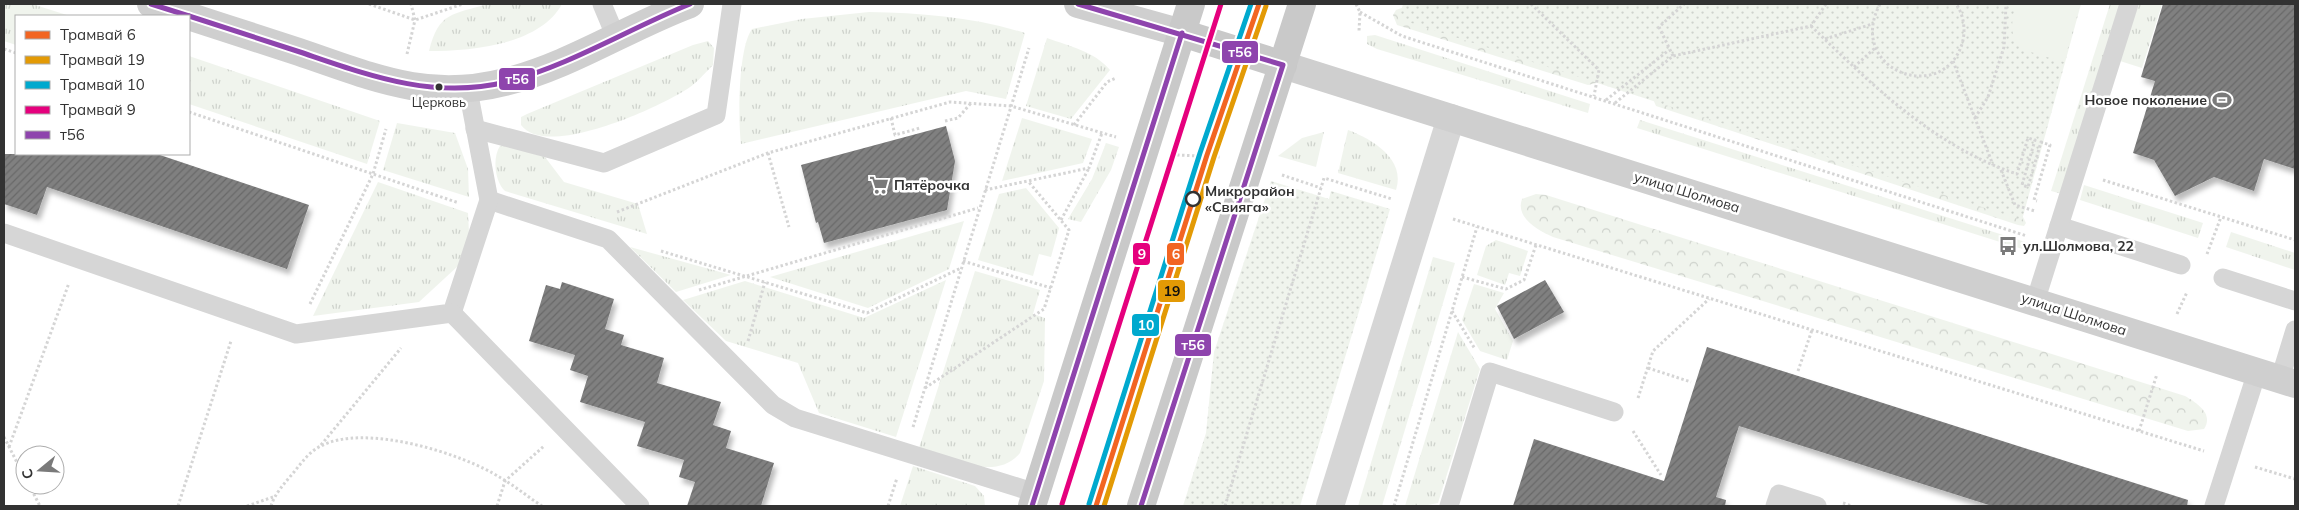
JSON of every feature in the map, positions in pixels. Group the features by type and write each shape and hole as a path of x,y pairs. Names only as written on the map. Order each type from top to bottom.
{"main road":[{"path":"1034,500 1191,4"},
{"path":"1141,506 1302,4"},
{"name":"улица Шолмова","path":"1182,34 1283,64"}],"street":[{"path":"151,4 185,15"},
{"path":"190,17 398,85 442,90 468,90 506,82 552,67 616,36 690,4"},
{"name":"улица Шолмова","path":"1078,4 1182,34"},
{"name":"улица Шолмова","path":"1283,64 2278,378"},
{"path":"1330,506 1451,118"}],"lane":[{"path":"602,4 616,36"},
{"path":"475,129 604,163 716,115 732,4"},
{"path":"2035,302 2129,4"},
{"path":"452,313 488,206 468,90"},
{"path":"488,206 608,239 773,406 795,418 905,452 1034,500"},
{"path":"2061,218 2181,265"},
{"path":"4,232 296,334 452,313"},
{"path":"2223,278 2295,302"},
{"path":"452,313 640,506"},
{"path":"2214,506 2229,459 2278,378 2295,330"},
{"path":"1449,506 1490,372 1614,412"},
{"path":"1775,506 1779,494 1818,506"}],"path":[{"path":"369,4 415,20 463,4"},
{"path":"407,55 415,20 411,4"},
{"path":"1356,4 1360,12 1359,31"},
{"path":"1531,4 1599,70 1594,96"},
{"path":"1673,56 1659,27 1684,4"},
{"path":"1615,103 1673,56 1811,26 1826,4"},
{"path":"1880,4 1874,15 1871,30 1875,48 1881,59 1893,70 1908,76 1923,76 1938,72 1951,63 1960,51 1965,21 1956,4"},
{"path":"1975,118 1988,97 2004,47 2006,4"},
{"path":"1360,12 1402,36 2024,235"},
{"path":"1824,39 1872,24"},
{"path":"1811,26 1893,103 1959,149 2001,169 2017,174 2028,138 2035,140 2022,185 2028,187 2041,142 2050,145 2034,200 2061,218"},
{"path":"888,506 1028,48"},
{"path":"1854,67 1875,48"},
{"path":"1606,101 1669,50"},
{"path":"1953,61 1993,165"},
{"path":"1074,125 1107,82 1116,78"},
{"path":"612,214 768,152 950,102 1011,106 1112,136"},
{"path":"946,122 958,118 971,103"},
{"path":"190,112 373,174 488,206"},
{"path":"891,118 895,135 920,128"},
{"path":"296,334 373,174 386,129"},
{"path":"1061,220 1089,168 1102,133"},
{"path":"768,152 790,227"},
{"path":"985,190 1089,168"},
{"path":"2001,169 2016,205 2061,218"},
{"path":"2076,172 2295,240"},
{"path":"1225,506 1324,178 1477,227 2295,479"},
{"path":"925,388 1044,309 1069,230 1028,181"},
{"path":"668,300 979,208"},
{"path":"1394,506 1477,227"},
{"path":"1462,277 1506,290 1524,280 1536,245"},
{"path":"660,251 867,313 961,268"},
{"path":"9,447 78,258"},
{"path":"963,261 1051,288"},
{"path":"739,371 765,282"},
{"path":"1452,312 1490,372"},
{"path":"178,506 240,314"},
{"path":"271,506 273,497 304,459 321,446 427,316"},
{"path":"1798,371 1812,330"},
{"path":"2139,431 2168,344"},
{"path":"1648,368 1691,382"},
{"path":"1629,424 1661,475"},
{"path":"497,506 505,481 564,428"},
{"path":"4,437 15,459"},
{"path":"321,446 340,439 363,437 397,440 448,454 505,481 542,506"},
{"path":"247,506 273,497"}],"green space":[{"path":"4,4 32,4 67,15 15,15 15,45 4,41"},
{"path":"487,4 562,4 552,18 538,29 521,37 484,47 429,51 437,28 443,21 456,13"},
{"name":"Новое поколение","path":"1403,4 2081,4 2022,220 1399,19"},
{"path":"2016,4 2080,4 2064,62 2029,51 2016,40 2013,31 2013,20"},
{"path":"2110,4 2121,4 2062,194 2051,191"},
{"path":"2138,4 2162,4 2142,68 2120,61"},
{"path":"1407,6 1597,81 1588,85 1397,25 1393,15 1396,10"},
{"path":"869,12 909,13 948,17 987,23 1025,33 1006,99 966,91 741,144 739,118 740,84 744,51 747,38 752,29 802,19"},
{"path":"1375,35 1590,104 1588,113 1377,49 1367,44 1367,36"},
{"path":"1047,38 1089,54 1104,63 1110,70 1071,119 1026,106"},
{"path":"708,41 714,48 713,65 688,89 650,109 601,128 553,137 534,134 521,125 521,117 527,114 693,45"},
{"path":"190,56 380,121 367,164 190,104"},
{"path":"1653,99 2022,215 2026,223 2024,226 2018,225 1656,106"},
{"path":"1022,118 1092,139 1083,163 1002,181"},
{"path":"1640,120 2035,245 2032,252 1637,128"},
{"path":"397,123 455,133 468,169 469,197 383,170"},
{"path":"1348,130 1376,145 1392,160 1398,179 1396,190 1338,173"},
{"path":"1324,132 1316,167 1278,156 1302,138"},
{"path":"1106,143 1119,147 1111,170 1081,222 1068,219 1092,179"},
{"path":"504,145 545,157 564,182 638,204 647,234 505,191 499,182 495,163 500,146"},
{"path":"1271,181 1329,199 1331,191 1390,209 1300,506 1183,506 1206,433 1214,352"},
{"path":"378,182 468,213 469,233 458,266 419,302 313,316"},
{"path":"2084,185 2203,223 2198,238 2080,200"},
{"path":"1026,188 1059,228 1051,257 1039,254 1033,276 978,260 999,194"},
{"path":"1536,194 1546,195 2185,396 2203,409 2206,414 2207,424 2204,429 2188,431 1553,237 1530,223 1522,212 1522,199"},
{"path":"964,221 949,269 868,308 770,277"},
{"path":"2231,232 2295,253 2295,270 2226,247"},
{"path":"1496,240 1528,251 1520,276 1509,273 1505,285 1477,275 1486,246"},
{"path":"630,247 731,275 676,292"},
{"path":"1433,257 1455,263 1382,506 1358,506"},
{"path":"975,271 1040,290 1033,314 1045,318 1044,381 1020,453 1010,462 998,466 971,465 919,448"},
{"path":"946,280 896,437 819,413 798,363 726,341 683,300 745,281 864,318"},
{"path":"1474,284 1504,293 1495,309 1513,341 1507,360 1480,351 1462,320"},
{"path":"1458,332 1480,369 1438,503 1423,506 1405,506"},
{"path":"913,466 975,486 984,496 985,506 900,506"}],"building":[{"name":"Новое поколение","path":"2163,4 2295,4 2295,169 2264,159 2254,191 2214,177 2175,196 2154,160 2133,153 2155,81 2141,77"},
{"name":"Пятёрочка","path":"946,126 955,161 947,210 824,243 818,222 816,223 801,165"},
{"path":"4,154 15,154 160,155 309,205 287,269 47,187 37,215 4,204"},
{"path":"1545,280 1564,312 1514,339 1497,306"},
{"path":"562,282 614,299 605,329 624,335 621,345 664,358 657,383 721,402 713,425 731,431 726,448 774,463 761,506 687,506 695,482 679,477 684,460 637,446 645,422 580,402 588,376 570,370 575,355 529,341 546,285 560,289"},
{"path":"1707,347 2188,500 2187,506 1992,506 1739,426 1716,497 1726,500 1725,506 1513,506 1534,439 1664,481"}],"tram line":[{"name":"9","path":"1062,504 1221,4"},
{"name":"10","path":"1089,504 1200,153 1251,4"},
{"name":"6","path":"1096,506 1207,155 1259,4"},
{"name":"19","path":"1104,506 1214,157 1266,6"}],"transit line":[{"name":"т56","path":"151,4 186,15"},
{"name":"т56","path":"190,16 376,76 401,82 453,88 479,87 530,75 690,4"},
{"name":"т56","path":"1078,4 1283,65 1141,506"},
{"name":"т56","path":"1032,506 1182,33"}],"place":[{"name":"Церковь","path":"439,87"},
{"name":"Новое поколение","path":"2222,100"},
{"name":"Пятёрочка","path":"879,185"},
{"name":"Микрорайон «Свияга»","path":"1193,199"},
{"name":"ул.Шолмова, 22","path":"2008,246"}]}
